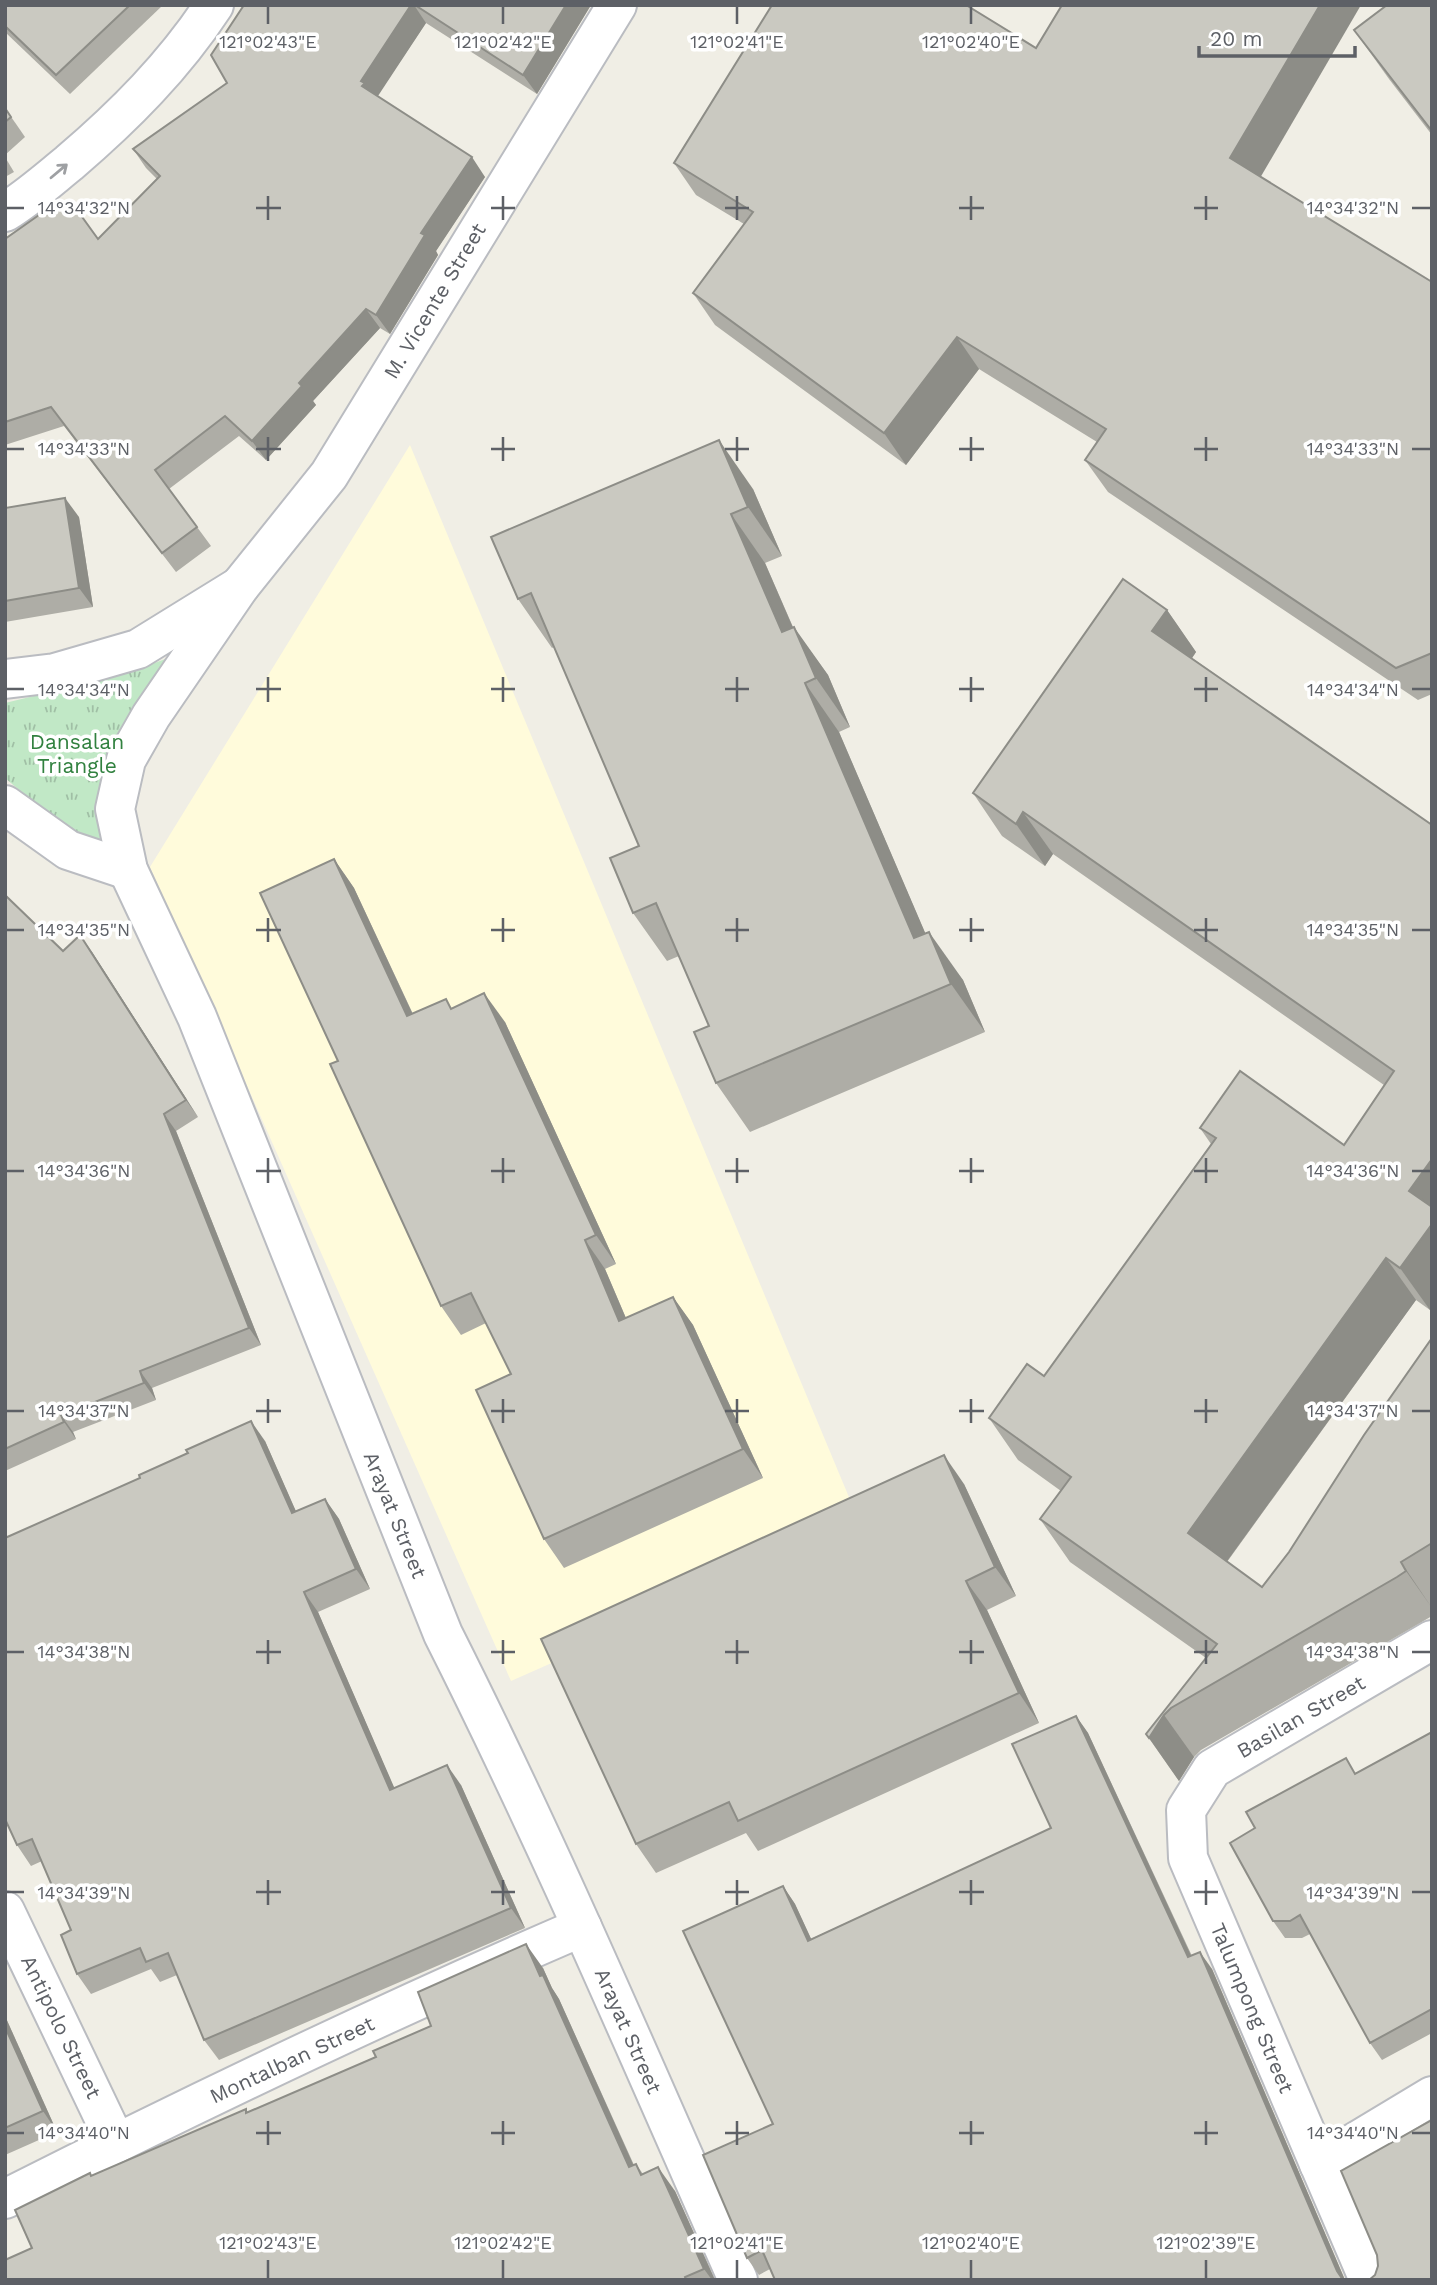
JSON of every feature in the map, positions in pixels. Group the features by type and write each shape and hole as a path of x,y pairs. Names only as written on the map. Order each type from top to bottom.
{"street":[{"path":"5,212 23,201 112,126 161,76 214,5"},
{"name":"M. Vicente Street","path":"128,870 115,809 126,760 151,716 240,586 329,475 617,5"},
{"name":"M. Vicente Street","path":"5,679 55,673 138,649 240,586"},
{"path":"5,805 68,850 128,870"},
{"name":"Arayat Street","path":"128,870 197,1017 443,1634 489,1726 582,1927 738,2280"},
{"name":"Basilan Street","path":"1186,1810 1212,1769 1432,1640"},
{"name":"Talumpong Street","path":"1186,1810 1188,1858 1368,2280"},
{"name":"Antipolo Street","path":"5,1912 116,2143"},
{"name":"Montalban Street","path":"5,2199 116,2143 582,1927"},
{"path":"1319,2164 1432,2096"}],"shaded area":[{"path":"410,445 861,1526 511,1681 150,867"}],"green space":[{"name":"Dansalan Triangle","path":"196,648 154,727 113,869 5,778 5,703 121,675"}],"building":[{"path":"5,5 130,5 56,75 5,26"},
{"path":"244,5 411,5 361,81 365,83 362,86 472,157 421,233 425,235 376,315 366,309 299,383 302,386 252,441 225,416 155,470 197,527 162,553 51,407 5,422 5,239 56,203 72,203 98,239 160,176 133,149 227,83 211,55"},
{"path":"415,5 566,5 523,75"},
{"path":"772,5 966,5 1036,48 1062,5 1320,5 1230,158 1432,282 1432,653 1396,668 1085,460 1106,429 957,337 884,433 693,293 753,212 674,163"},
{"path":"1387,5 1432,5 1432,131 1354,30"},
{"path":"5,108 11,117 5,122"},
{"path":"719,440 748,507 731,514 782,632 794,627 816,678 805,683 914,938 929,932 951,984 716,1083 694,1032 709,1026 656,903 633,913 610,858 639,846 531,593 518,599 491,537"},
{"path":"65,498 79,588 5,601 5,508"},
{"path":"1123,579 1167,610 1152,631 1432,825 1432,1159 1409,1191 1432,1207 1432,1224 1400,1268 1386,1258 1188,1533 1262,1587 1289,1552 1364,1435 1432,1338 1432,1543 1401,1562 1406,1571 1397,1577 1171,1708 1149,1738 1146,1734 1217,1644 1040,1519 1071,1477 989,1418 1027,1364 1044,1376 1216,1138 1200,1128 1240,1071 1344,1145 1394,1071 1023,812 1016,824 973,793"},
{"path":"334,859 407,1016 446,999 451,1009 484,993 596,1235 585,1240 619,1321 673,1297 743,1449 544,1539 476,1390 511,1374 471,1293 441,1306 330,1064 338,1061 260,893"},
{"path":"5,895 63,951 80,935 186,1100 164,1114 249,1328 140,1371 144,1383 61,1415 64,1422 5,1449"},
{"path":"251,1421 292,1513 325,1499 356,1569 304,1592 390,1790 447,1765 511,1908 204,2040 168,1953 146,1962 140,1948 77,1974 61,1935 71,1930 32,1839 17,1845 5,1819 5,1538 140,1478 139,1475 188,1453 186,1450"},
{"path":"944,1455 995,1567 966,1581 1019,1693 738,1821 729,1802 636,1844 541,1639"},
{"path":"1076,1716 1188,1957 1200,1952 1343,2280 775,2280 762,2250 747,2258 703,2155 773,2124 683,1931 783,1886 808,1941 1051,1828 1012,1744"},
{"path":"1432,1732 1432,2009 1370,2043 1300,1915 1290,1921 1273,1921 1230,1843 1255,1828 1246,1812 1346,1758 1355,1774"},
{"path":"526,1944 540,1976 543,1975 629,2167 636,2164 641,2175 658,2167 704,2269 685,2277 686,2280 5,2280 5,2260 32,2248 15,2210 90,2173 91,2176 246,2109 246,2113 376,2057 373,2051 431,2026 418,1992"},
{"path":"5,2027 43,2111 5,2128"},
{"path":"1432,2120 1432,2280 1369,2280 1375,2275 1378,2266 1377,2255 1341,2171"}]}
